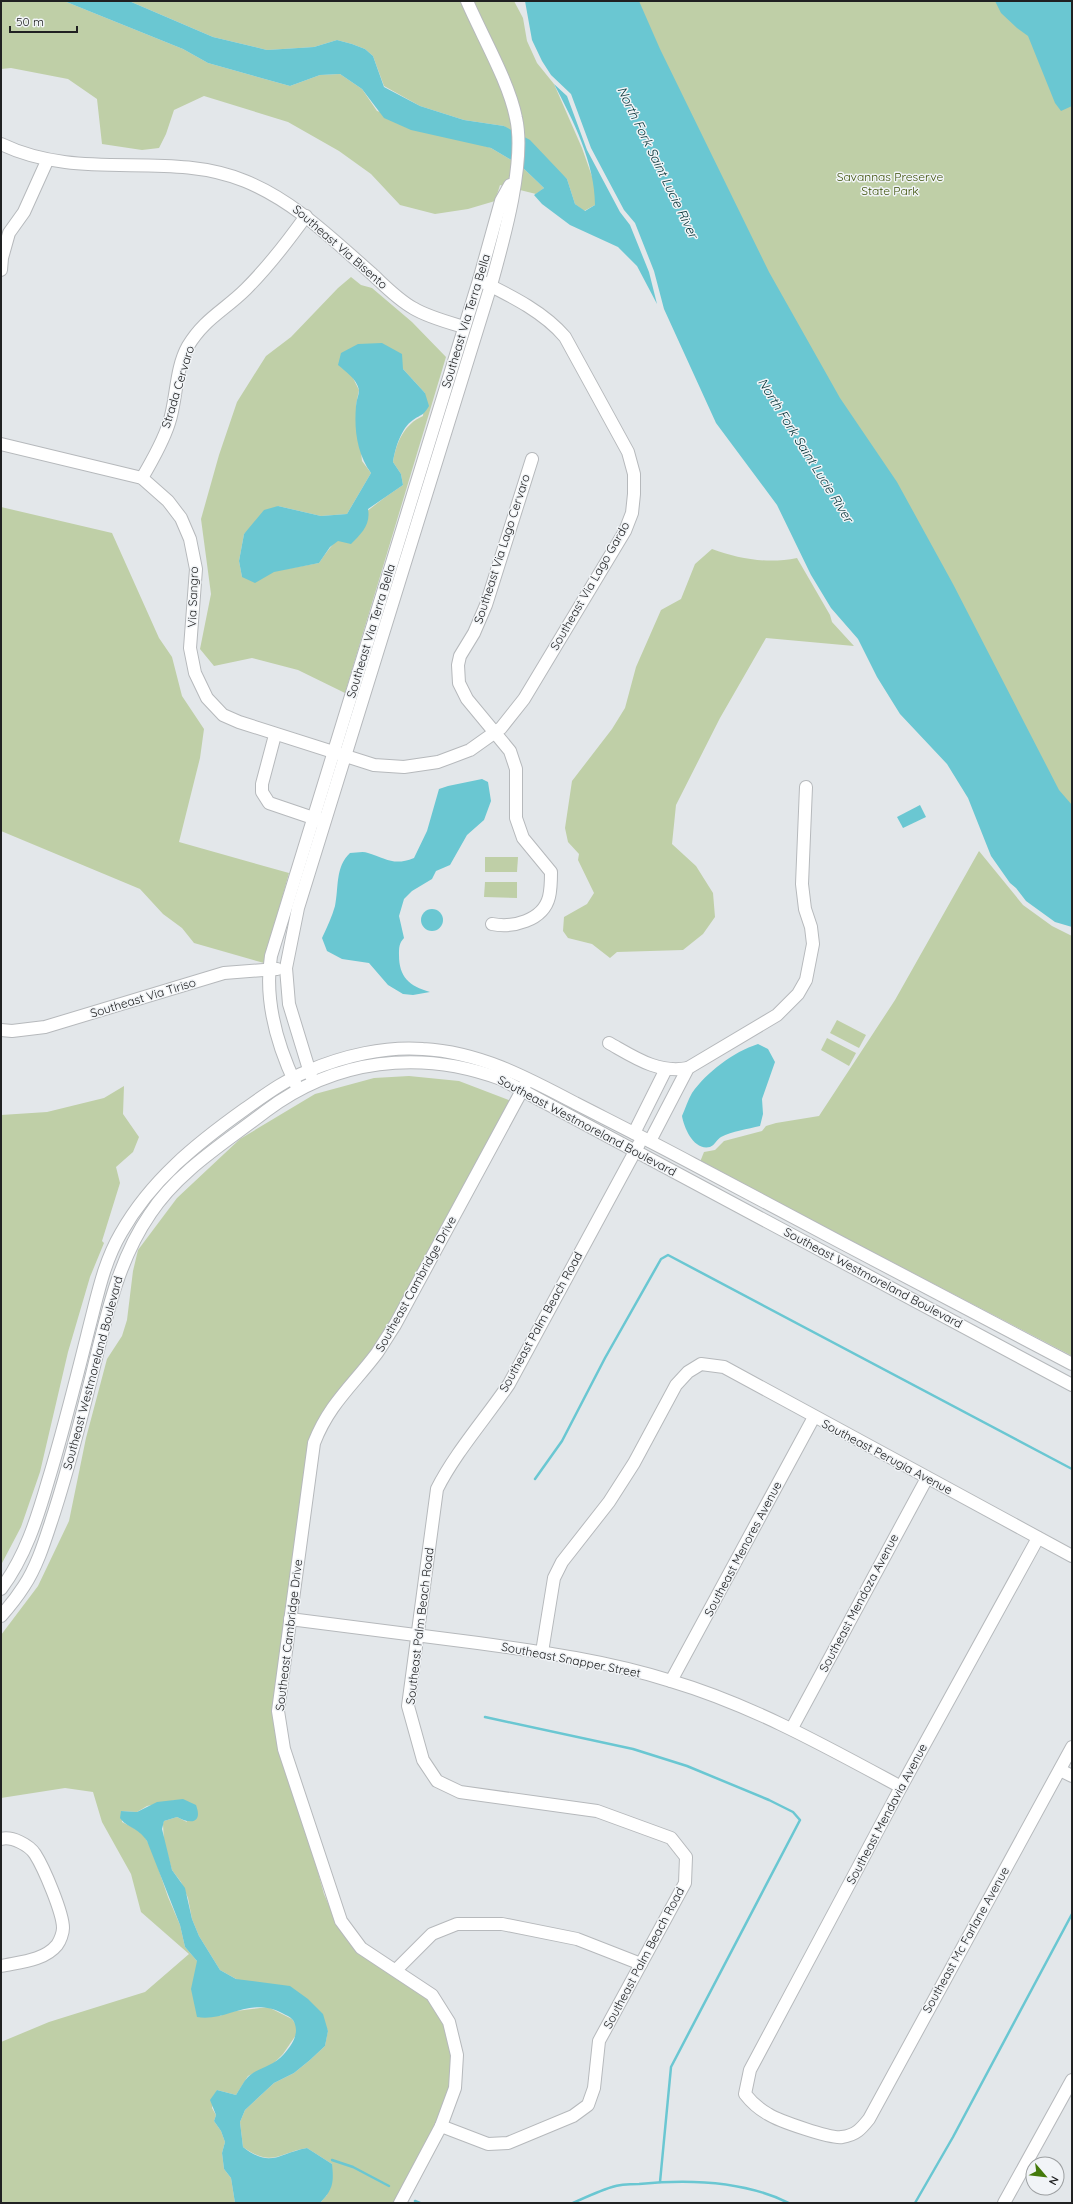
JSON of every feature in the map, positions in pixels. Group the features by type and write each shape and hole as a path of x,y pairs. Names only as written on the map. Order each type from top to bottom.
{"street":[{"name":"Southeast Via Terra Bella","path":"314,1083 288,1004 286,968 298,908 491,286 504,241 515,175 518,143 517,119 509,96 467,1"},
{"name":"Southeast Via Bisento","path":"1,144 48,161 74,165 184,167 214,172 243,180 267,190 306,216 412,308 430,316 464,327"},
{"path":"1,270 2,258 9,233 24,212 48,161"},
{"name":"Southeast Via Terra Bella","path":"298,1090 292,1078 274,1028 269,1000 269,970 271,956 312,818 334,752 479,280 501,201 515,175"},
{"name":"Strada Cervaro","path":"142,478 152,462 169,423 177,382 187,348 200,327 246,290 287,242 306,216"},
{"name":"Southeast Via Lago Gardo","path":"346,756 374,765 404,767 438,762 470,750 500,728 524,699 625,531 632,513 634,474 628,452 565,338 555,325 541,314 479,280"},
{"name":"Via Sangro","path":"1,444 142,478 168,501 181,518 190,539 196,569 190,648 195,673 207,698 223,715 275,734 346,756"},
{"name":"Southeast Via Lago Cervaro","path":"492,924 504,927 530,920 542,910 549,899 551,872 523,838 516,818 516,769 510,751 467,699 459,683 458,665 460,656 474,633 486,605 532,458"},
{"path":"275,734 262,784 262,792 268,803 325,822"},
{"path":"642,1137 688,1068 777,1015 798,994 806,980 813,944 811,927 805,909 802,884 806,787"},
{"name":"Southeast Via Tiriso","path":"1,1030 12,1031 45,1027 224,974 286,968"},
{"path":"609,1043 644,1062 666,1069 688,1068"},
{"name":"Southeast Westmoreland Boulevard","path":"1,1589 10,1576 34,1527 57,1453 96,1295 107,1262 120,1235 139,1204 176,1163 216,1130 292,1078 309,1070 351,1056 397,1049 423,1049 454,1052 484,1060 528,1079 642,1137 1072,1364"},
{"name":"Southeast Westmoreland Boulevard","path":"1,1616 24,1586 46,1537 70,1463 111,1299 132,1243 150,1212 169,1189 187,1173 276,1104 298,1090 340,1073 395,1062 422,1062 452,1065 476,1070 522,1090 1072,1385"},
{"path":"642,1137 666,1069"},
{"name":"Southeast Cambridge Drive","path":"400,2203 441,2126 454,2088 458,2055 449,2022 432,1995 397,1969 361,1948 341,1921 284,1749 278,1711 314,1443 322,1422 336,1401 377,1353 395,1325 528,1079"},
{"name":"Southeast Palm Beach Road","path":"441,2126 488,2144 508,2143 573,2116 588,2105 594,2088 599,2042 685,1883 686,1857 671,1838 597,1811 460,1792 437,1781 423,1760 408,1706 436,1489 446,1470 509,1384 642,1137"},
{"name":"Southeast Perugia Avenue","path":"542,1652 554,1578 562,1562 610,1502 634,1462 676,1385 688,1372 701,1364 724,1367 1072,1556"},
{"name":"Southeast Menores Avenue","path":"671,1681 814,1417"},
{"name":"Southeast Mendoza Avenue","path":"792,1728 927,1478"},
{"name":"Southeast Mendavia Avenue","path":"745,2094 750,2070 901,1787 1038,1538"},
{"name":"Southeast Snapper Street","path":"290,1619 542,1652 612,1665 671,1681 792,1728 901,1787"},
{"name":"Southeast Mc Farlane Avenue","path":"745,2094 754,2105 770,2116 824,2134 841,2138 858,2132 873,2112 1072,1747"},
{"path":"1060,1770 1072,1776"},
{"path":"1,1839 5,1838 21,1842 35,1853 63,1918 64,1930 56,1945 41,1957 1,1966"},
{"path":"397,1969 432,1934 457,1924 502,1924 577,1940 641,1964"},
{"path":"1004,2203 1072,2080"}],"green space":[{"path":"1,1 64,1 183,49 208,63 290,86 320,75 340,74 362,89 377,111 491,148 520,165 544,188 536,194 500,185 495,201 468,209 435,214 400,205 371,174 339,151 288,122 204,96 174,110 166,134 159,148 142,150 102,144 97,99 68,79 11,68 1,69"},
{"path":"129,1 514,1 523,18 527,41 537,63 554,84 582,148 595,185 595,205 584,211 575,204 567,179 504,126 464,120 420,106 384,86 373,56 365,49 337,40 314,47 267,50 213,37"},
{"name":"Savannas Preserve State Park","path":"596,1 1072,1 1072,863"},
{"path":"351,277 361,285 372,288 412,322 446,357 345,693 298,670 252,658 214,666 200,649 211,594 201,519 219,455 237,402 266,356 291,337 338,288","holes":["403,369 425,393 423,416 416,419 406,429 399,441 394,455 393,462 401,474 403,485 368,510 346,530 336,540 319,563 242,577 239,561 244,534 278,506 321,516 347,514 371,473 362,461 356,405 359,390 352,376"]},
{"path":"1,507 112,533 159,638 172,657 182,696 204,729 200,758 179,842 289,873 264,963 194,943 182,928 163,914 140,889 1,831"},
{"path":"712,549 754,560 775,561 797,558 830,615 832,622 854,646 766,638 720,718 676,805 672,844 696,866 713,893 715,917 703,934 683,950 617,952 610,958 592,944 568,938 563,931 564,917 587,904 594,893 578,860 579,854 568,842 565,828 572,781 612,729 625,708 636,667 661,610 681,599 695,564"},
{"path":"979,851 1023,905 1052,926 1072,936 1072,1356 700,1162 704,1152 715,1150 724,1141 762,1131 766,1126 776,1123 819,1116 895,1000"},
{"path":"485,857 518,857 517,872 485,872"},
{"path":"485,882 517,882 517,898 484,897"},
{"path":"837,1020 866,1035 859,1048 830,1033"},
{"path":"827,1038 856,1053 849,1066 821,1050"},
{"path":"409,1076 459,1081 511,1101 391,1322 375,1348 330,1403 315,1427 309,1441 273,1710 324,1894 337,1924 428,1998 444,2024 452,2055 449,2087 437,2123 394,2203 320,2203 327,2195 332,2164 307,2148 268,2158 261,2157 243,2147 240,2122 245,2110 274,2083 294,2073 325,2046 328,2030 220,1970 199,1936 192,1919 188,1898 181,1882 172,1870 164,1842 164,1821 177,1817 187,1822 176,1800 147,1806 137,1812 121,1811 122,1822 142,1832 152,1850 168,1897 180,1925 185,1947 197,1961 220,2016 228,2012 268,2007 292,2019 296,2025 296,2035 283,2054 272,2065 248,2076 236,2095 217,2090 212,2108 216,2115 214,2121 221,2131 225,2142 222,2153 224,2169 231,2178 235,2203 1,2203 1,2042 49,2022 145,1992 189,1954 141,1912 131,1874 102,1822 93,1792 65,1788 1,1798 1,1635 38,1586 69,1521 86,1438 107,1359 122,1336 127,1320 133,1271 138,1250 177,1198 240,1139 315,1094 374,1078"},
{"path":"124,1086 123,1114 139,1137 133,1152 116,1167 120,1183 102,1241 104,1243 90,1277 68,1352 40,1472 21,1527 1,1565 1,1115 47,1112 104,1098"}],"water":[{"path":"64,1 129,1 213,37 267,50 314,47 337,40 365,49 373,56 384,87 420,106 464,120 504,126 530,140 567,179 575,204 585,211 595,205 591,173 582,142 554,84 567,96 587,150 620,212 630,225 649,272 657,304 637,266 618,247 570,225 542,204 534,195 544,188 520,165 491,148 411,130 384,118 362,89 340,74 320,75 290,86 208,63 183,49"},
{"name":"North Fork Saint Lucie River","path":"525,1 639,1 660,49 769,272 840,398 897,482 953,584 1059,790 1072,805 1072,927 1055,922 1026,901 1010,883 991,856 968,798 947,764 900,714 877,677 858,639 831,608 811,575 777,505 716,423 664,309 654,271 635,223 624,210 591,148 571,94 551,75 542,61 532,40"},
{"path":"995,1 1072,1 1072,106 1061,111 1055,103 1028,36 1001,13"},
{"path":"382,343 402,354 403,369 425,393 429,406 424,413 413,420 405,428 395,451 393,462 401,474 403,485 368,509 369,515 367,524 362,533 351,544 338,541 330,547 319,563 274,572 255,583 242,577 239,561 244,534 264,510 278,506 321,516 347,514 371,473 362,457 356,432 358,386 356,382 338,365 341,353 358,344"},
{"path":"482,779 488,782 491,801 484,820 467,835 450,865 436,871 432,879 412,891 404,899 399,916 404,938 399,948 399,963 403,975 416,987 430,992 413,995 403,994 388,985 369,963 342,959 327,951 322,938 335,906 340,871 345,859 350,853 366,852 396,862 414,858 427,831 439,789"},
{"path":"920,805 926,817 903,828 897,817"},
{"path":"432,909 440,912 443,920 440,928 432,931 424,928 421,920 424,912"},
{"path":"758,1044 768,1049 775,1062 762,1099 763,1114 760,1126 725,1135 710,1147 699,1146 691,1138 682,1116 692,1093 713,1070 730,1057"},
{"path":"183,1799 196,1805 198,1816 196,1819 194,1821 186,1821 177,1817 164,1821 162,1829 172,1870 185,1888 192,1919 199,1936 220,1970 236,1979 290,1986 308,1999 323,2014 328,2031 325,2046 294,2073 274,2083 245,2110 240,2122 243,2147 253,2154 261,2157 275,2158 307,2148 332,2164 332,2185 328,2194 320,2203 235,2203 231,2178 224,2169 222,2153 225,2142 221,2131 214,2121 216,2115 210,2100 217,2090 236,2095 251,2074 270,2065 280,2058 294,2040 296,2026 291,2018 282,2013 270,2008 259,2007 208,2018 197,2017 191,1989 197,1961 185,1947 180,1925 147,1841 144,1836 120,1818 121,1811 137,1812 157,1802"}],"waterway":[{"path":"535,1479 562,1441 605,1358 661,1259 668,1255 1072,1469"},
{"path":"485,1717 633,1749 687,1766 769,1800 793,1812 800,1820 671,2067 660,2182"},
{"path":"915,2203 953,2137 1072,1914"},
{"path":"332,2160 353,2167 389,2186"},
{"path":"573,2203 597,2192 618,2185 658,2182 697,2182 735,2186 754,2190 789,2203"},
{"path":"415,2201 420,2203"}]}
